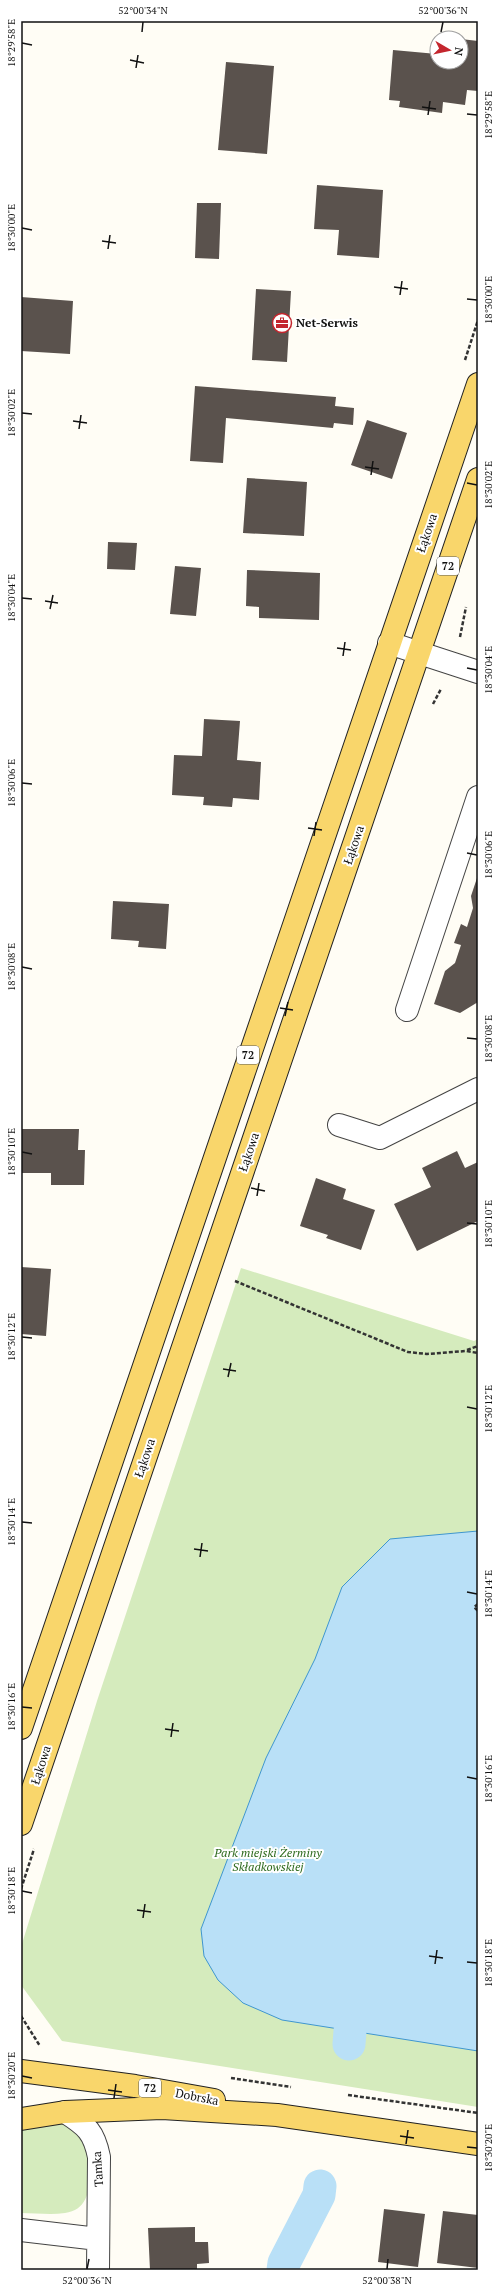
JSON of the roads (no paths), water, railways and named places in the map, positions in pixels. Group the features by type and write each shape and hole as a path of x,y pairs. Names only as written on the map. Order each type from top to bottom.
{"main road":[{"name":"Łąkowa","path":"21,1728 478,384"},
{"name":"Łąkowa","path":"21,1824 478,479"},
{"name":"Dobrska","path":"21,2071 136,2086 208,2098 277,2115"},
{"name":"Dobrska","path":"21,2119 66,2112 162,2108 277,2115 478,2144"}],"street":[{"path":"389,643 418,654 478,672"},
{"path":"407,1010 478,797"},
{"path":"340,1125 380,1138 478,1089"},
{"name":"Tamka","path":"66,2112 85,2125 96,2140 99,2157 100,2184 98,2270"},
{"path":"21,2230 98,2239"}],"water":[{"path":"478,1531 478,2051 282,2020 243,2003 218,1980 204,1956 201,1929 266,1758 315,1659 342,1587 390,1539"}],"waterway":[{"path":"349,2044 350,2031"},
{"path":"283,2270 284,2263 319,2195 320,2186"}],"place":[{"name":"Net-Serwis","path":"282,323"}],"park label":[{"name":"Park miejski Żerminy Składkowskiej","path":"268,1860"}]}
